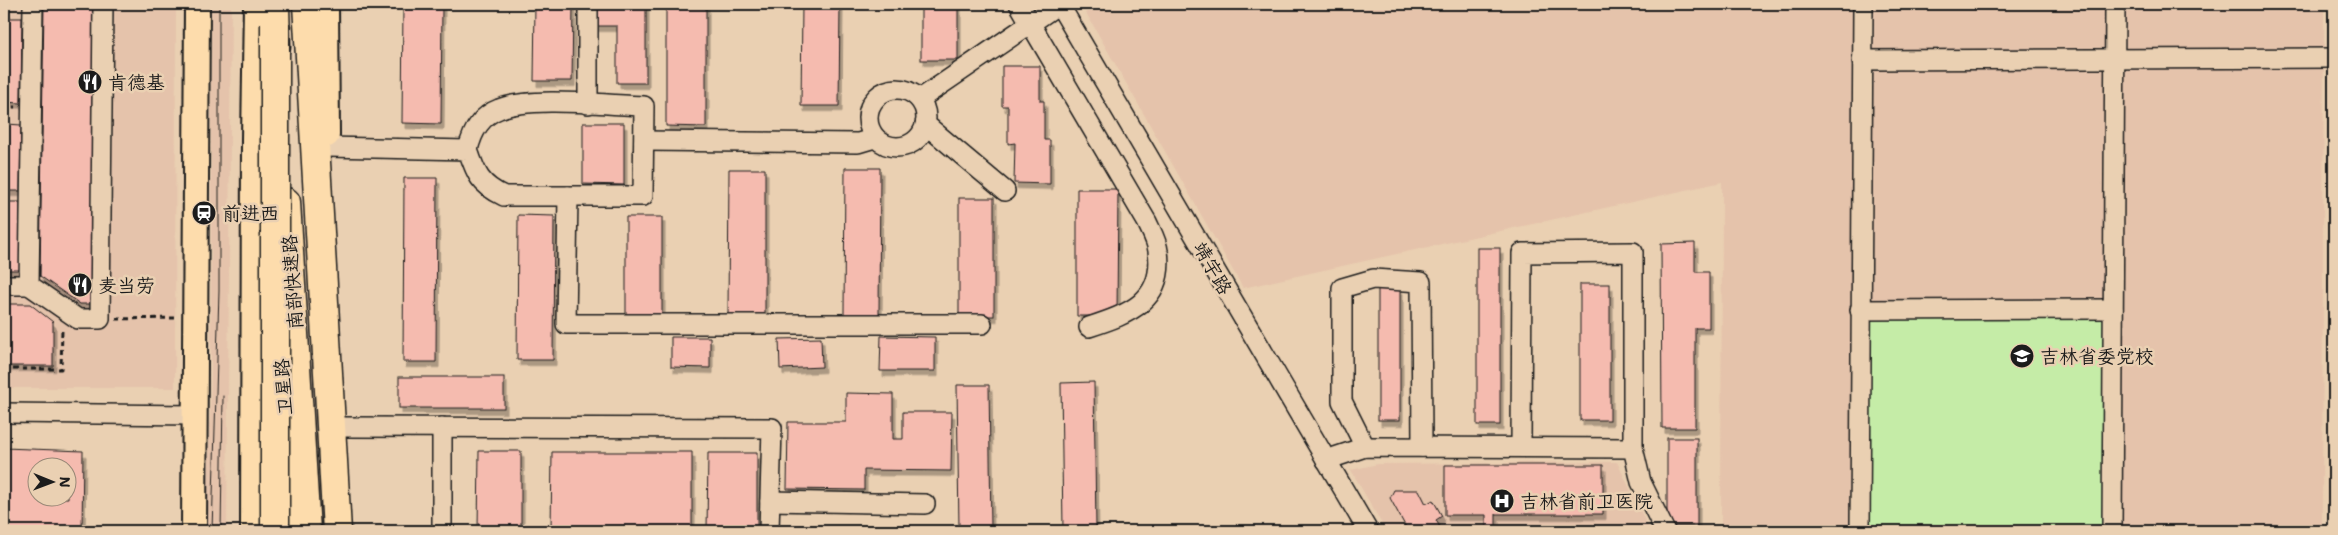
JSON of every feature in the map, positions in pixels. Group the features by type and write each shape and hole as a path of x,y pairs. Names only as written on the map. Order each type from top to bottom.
{"highway":[{"name":"南部快速路","path":"308,4 337,531"},
{"name":"南部快速路","path":"271,11 304,476 306,531"},
{"path":"271,11 275,531"},
{"path":"335,468 347,531"}],"main road":[{"path":"194,531 198,4"},
{"path":"253,531 256,4"},
{"path":"326,4 327,208 343,426 347,531"},
{"name":"卫星路","path":"271,11 267,176 292,531"}],"street":[{"path":"30,285 33,4"},
{"path":"4,285 30,285 78,319 100,319 104,4"},
{"path":"588,4 588,104"},
{"path":"1019,4 1147,222 1158,249 1159,274 1149,298 1118,318 1088,327"},
{"path":"920,100 1059,4"},
{"name":"靖宇路","path":"1059,4 1368,531"},
{"path":"1860,531 1863,4"},
{"path":"2112,531 2115,4"},
{"path":"1862,60 2334,58"},
{"path":"898,88 914,94 920,100 926,115 925,124 919,138 905,146 889,146 875,138 867,122 867,114 875,98 882,92 898,88"},
{"path":"521,103 644,106 644,141 643,196 504,196 490,190 476,174 468,150 472,134 482,119 497,109 521,103"},
{"path":"925,124 1005,191"},
{"path":"644,141 858,143 875,138"},
{"path":"327,147 468,150"},
{"path":"568,196 566,324 982,324"},
{"path":"1521,446 1522,253 1633,252 1633,448 1641,482 1665,531"},
{"path":"1365,447 1342,401 1342,288 1373,279 1421,282 1422,447"},
{"path":"1860,310 2113,309"},
{"path":"4,413 194,415"},
{"path":"343,426 772,428 770,531"},
{"path":"442,427 442,531"},
{"path":"1326,460 1365,447 1521,446 1633,448"},
{"path":"770,501 925,504"}],"path":[{"path":"4,369 61,369 63,309"},
{"path":"100,319 180,318"}],"shaded area":[{"path":"4,4 176,4 175,388 4,388"},
{"path":"211,4 231,4 227,531 207,531 211,372"},
{"name":"吉林省委党校","path":"1081,4 2324,4 2322,531 1721,531 1722,182 1243,288"},
{"name":"吉林省前卫医院","path":"1617,462 1650,531 1386,531 1351,470 1378,464"}],"green space":[{"path":"2113,309 2112,531 1860,531 1860,310"}],"building":[{"path":"44,4 96,4 92,304 80,304 40,276"},
{"path":"403,4 442,4 441,124 402,123"},
{"path":"535,4 573,4 572,81 534,81"},
{"path":"596,4 646,4 646,83 617,83 617,26 595,26"},
{"path":"666,4 706,4 706,127 666,126"},
{"path":"802,4 840,4 839,106 801,106"},
{"path":"921,4 958,4 958,60 921,60"},
{"path":"4,18 22,18 21,103 4,102"},
{"path":"1002,66 1040,66 1040,101 1044,101 1044,140 1050,140 1050,184 1014,183 1015,143 1008,144 1008,106 1002,106"},
{"path":"4,114 7,114 7,124 21,125 20,191 6,191 6,178 4,178"},
{"path":"583,123 624,123 624,185 583,184"},
{"path":"845,168 880,168 879,315 844,314"},
{"path":"729,169 765,169 765,315 728,315"},
{"path":"404,178 437,178 436,362 403,362"},
{"path":"1077,189 1118,189 1117,316 1077,316"},
{"path":"959,198 994,198 994,316 959,316"},
{"path":"6,202 20,202 20,270 4,270 4,211 6,211"},
{"path":"518,215 554,216 553,360 517,360"},
{"path":"626,217 662,217 662,318 626,317"},
{"path":"1695,243 1695,272 1709,272 1709,328 1695,328 1695,428 1662,428 1661,244"},
{"path":"1477,248 1500,248 1500,425 1477,425"},
{"path":"1580,284 1610,284 1610,420 1580,420"},
{"path":"1378,288 1400,288 1400,420 1378,420"},
{"path":"4,304 30,304 53,322 53,366 4,366"},
{"path":"881,336 935,337 935,371 880,371"},
{"path":"671,337 710,337 710,368 671,367"},
{"path":"821,338 822,367 780,369 779,339"},
{"path":"399,377 504,377 504,408 399,408"},
{"path":"1094,382 1096,528 1063,529 1061,383"},
{"path":"957,385 989,385 991,528 959,528"},
{"path":"846,393 893,394 893,439 903,439 903,412 952,412 951,471 864,470 864,490 787,489 788,422 846,422"},
{"path":"1667,438 1697,438 1697,526 1667,526"},
{"path":"4,448 83,451 82,531 4,531"},
{"path":"479,451 521,451 521,531 478,531"},
{"path":"552,452 692,452 692,531 551,531"},
{"path":"708,453 757,453 757,531 707,531"},
{"path":"1445,465 1603,465 1603,514 1496,514 1496,531 1486,531 1486,515 1445,515"},
{"path":"1394,490 1419,490 1426,504 1433,500 1442,516 1436,520 1442,531 1408,531 1390,498"}],"tram line":[{"path":"212,531 219,291 219,4"},
{"path":"221,531 223,396"}],"place":[{"name":"肯德基","path":"90,82"},
{"name":"前进西","path":"204,213"},
{"name":"麦当劳","path":"80,285"},
{"name":"吉林省委党校","path":"2022,356"},
{"name":"吉林省前卫医院","path":"1502,501"}]}
